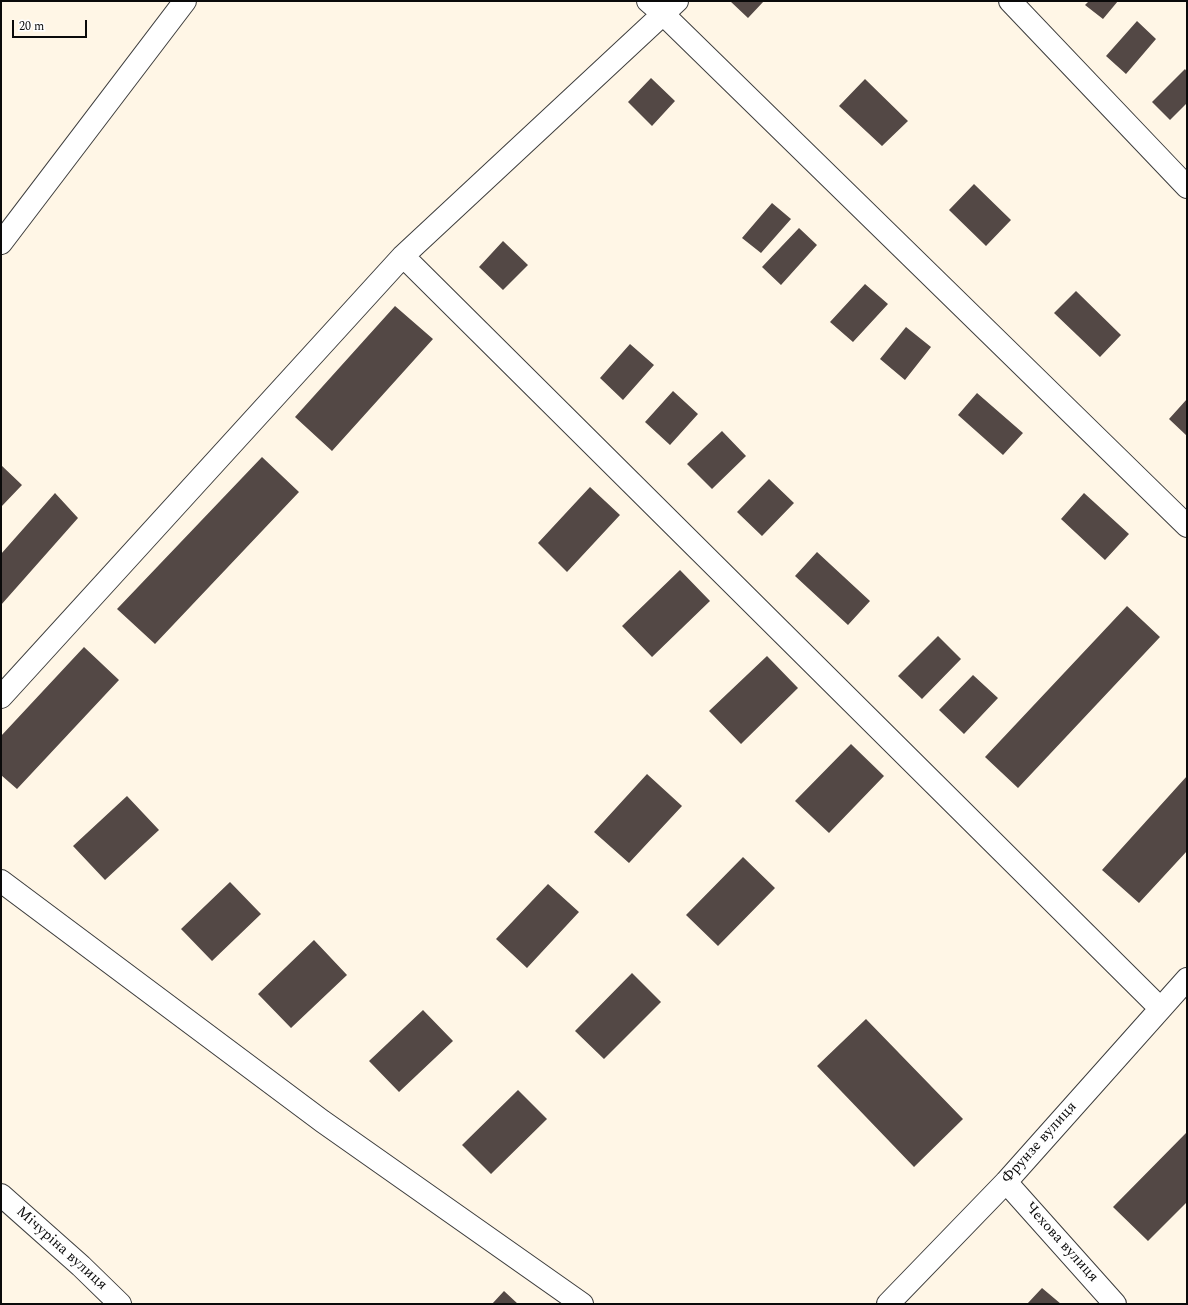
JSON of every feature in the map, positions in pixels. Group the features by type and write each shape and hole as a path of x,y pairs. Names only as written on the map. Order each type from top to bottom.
{"street":[{"path":"1,243 185,1"},
{"path":"1010,1 1187,187"},
{"path":"1,697 403,256 663,5 1187,526"},
{"path":"403,256 1160,1008"},
{"path":"1,881 322,1121 582,1304"},
{"name":"Фрунзе вулиця","path":"888,1304 1006,1182 1187,979"},
{"name":"Чехова вулиця","path":"1006,1182 1115,1304"},
{"name":"Мічуріна вулиця","path":"1,1196 81,1266 120,1304"}],"building":[{"path":"730,1 764,1 748,18"},
{"path":"1089,1 1118,1 1103,19 1085,5"},
{"path":"1137,21 1156,39 1126,74 1106,56"},
{"path":"1185,69 1187,72 1187,103 1170,120 1152,102"},
{"path":"651,78 675,101 652,126 628,102"},
{"path":"865,79 908,121 882,146 839,106"},
{"path":"974,184 1011,220 986,246 949,210"},
{"path":"772,203 791,219 761,253 742,238"},
{"path":"799,228 817,245 781,285 762,267"},
{"path":"503,241 528,265 503,290 479,267"},
{"path":"865,284 888,304 853,342 830,322"},
{"path":"1076,291 1121,335 1100,357 1054,313"},
{"path":"395,306 433,339 332,451 295,417"},
{"path":"906,327 931,347 905,380 880,359"},
{"path":"630,344 654,365 623,400 600,378"},
{"path":"673,391 698,414 670,445 645,422"},
{"path":"977,393 1023,433 1003,455 958,415"},
{"path":"1187,399 1187,436 1169,419"},
{"path":"722,431 746,456 712,489 687,464"},
{"path":"262,457 299,492 155,644 117,609"},
{"path":"1,465 22,485 1,507"},
{"path":"769,479 794,503 762,536 737,512"},
{"path":"590,487 620,515 567,572 538,543"},
{"path":"55,493 78,518 1,605 1,554"},
{"path":"1084,493 1129,534 1105,560 1061,519"},
{"path":"817,552 870,601 848,625 795,576"},
{"path":"680,570 710,601 652,657 622,626"},
{"path":"1127,606 1160,637 1018,788 985,757"},
{"path":"938,636 961,659 922,699 898,676"},
{"path":"84,647 119,680 17,789 1,775 1,736"},
{"path":"767,656 798,688 741,744 709,711"},
{"path":"973,675 998,698 964,734 939,710"},
{"path":"851,744 884,776 829,833 795,801"},
{"path":"647,774 682,806 629,863 594,832"},
{"path":"1187,776 1187,851 1139,903 1102,870"},
{"path":"127,796 159,830 105,880 73,846"},
{"path":"743,857 775,888 718,946 686,915"},
{"path":"230,882 261,914 212,961 181,929"},
{"path":"548,884 579,912 527,968 496,939"},
{"path":"314,940 347,975 291,1028 258,994"},
{"path":"632,973 661,1002 604,1059 575,1031"},
{"path":"423,1010 453,1041 399,1092 369,1061"},
{"path":"866,1019 963,1119 914,1167 817,1066"},
{"path":"518,1090 547,1119 491,1174 462,1145"},
{"path":"1187,1132 1187,1202 1148,1241 1113,1207"},
{"path":"1042,1288 1061,1304 1027,1304"},
{"path":"504,1291 518,1304 492,1304"}]}
